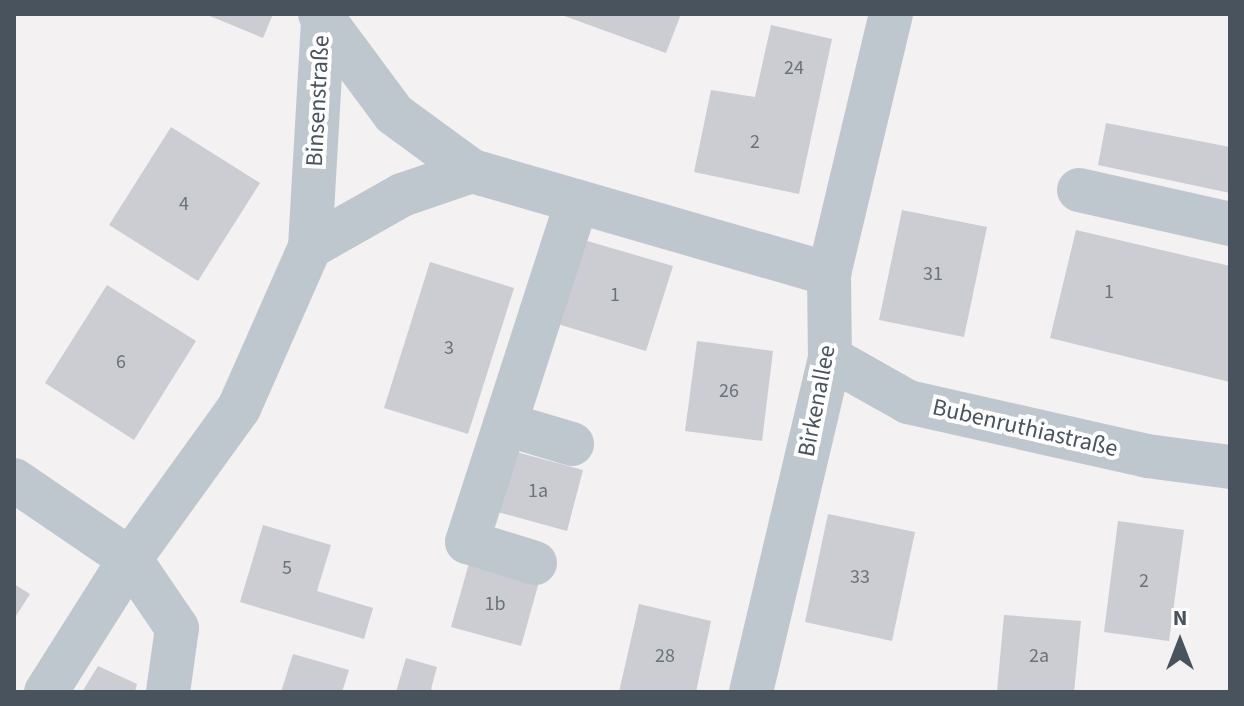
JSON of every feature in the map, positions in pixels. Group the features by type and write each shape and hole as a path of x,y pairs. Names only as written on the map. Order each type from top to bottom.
{"street":[{"name":"Birkenallee","path":"751,692 830,358 829,274 891,14"},
{"name":"Binsenstraße","path":"322,18 394,114 472,171 829,274"},
{"name":"Binsenstraße","path":"46,692 130,559 239,408 310,247 322,18"},
{"path":"310,247 402,195 472,171"},
{"path":"1079,190 1230,224"},
{"path":"535,563 467,542 577,201"},
{"name":"Bubenruthiastraße","path":"830,358 908,402 1147,456 1230,467"},
{"path":"505,424 572,444"},
{"path":"14,480 130,559 177,628 168,692"}],"building":[{"path":"205,14 273,14 263,38"},
{"path":"559,14 681,14 666,53"},
{"path":"771,25 832,39 799,194 694,172 711,90 755,97"},
{"path":"1106,123 1230,147 1230,193 1098,165"},
{"path":"171,127 260,183 198,281 109,225"},
{"path":"902,210 987,227 964,337 879,320"},
{"path":"1076,230 1230,266 1230,382 1050,338"},
{"path":"584,240 673,266 646,351 558,324"},
{"path":"430,262 514,288 468,434 384,408"},
{"path":"107,285 196,341 134,440 45,383"},
{"path":"697,341 773,351 762,441 685,431"},
{"path":"509,450 583,470 567,531 494,511"},
{"path":"828,514 915,532 892,641 805,622"},
{"path":"1118,521 1184,530 1169,641 1104,632"},
{"path":"263,525 331,545 317,591 373,608 364,639 240,602"},
{"path":"469,563 539,582 521,646 451,627"},
{"path":"14,584 30,594 14,619"},
{"path":"639,604 711,621 696,692 619,692"},
{"path":"1004,615 1081,621 1074,692 997,691"},
{"path":"293,654 349,670 342,692 281,692"},
{"path":"406,658 437,667 431,689 438,692 396,692"},
{"path":"98,666 137,684 135,692 82,692"}]}
